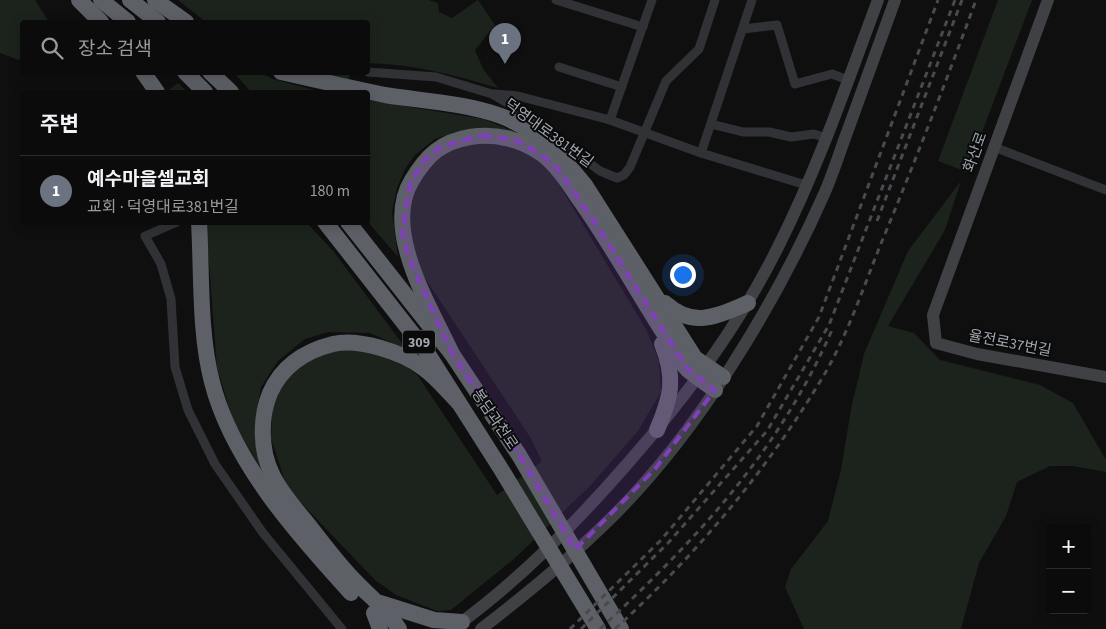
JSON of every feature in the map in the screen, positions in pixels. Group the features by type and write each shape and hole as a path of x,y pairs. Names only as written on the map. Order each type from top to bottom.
{"highway":[{"path":"79,0 99,20"},
{"path":"101,0 126,20"},
{"path":"130,0 155,20"},
{"path":"156,0 183,20"},
{"path":"145,75 156,90"},
{"path":"188,75 203,90"},
{"path":"213,75 229,90"},
{"path":"295,75 365,90"},
{"path":"370,91 465,107 502,116 537,136 566,162 586,185 657,296 702,372"},
{"path":"452,354 409,259 402,232 403,206 410,183 424,160 440,147 458,139 482,135 516,140 541,154 560,171 595,222 688,369 702,372 719,383"},
{"path":"199,225 206,346 212,382 225,418 242,452 273,500 315,553 356,598 392,618 399,629"},
{"name":"봉담과천로","path":"326,225 426,351 501,469 598,629"},
{"name":"봉담과천로","path":"350,225 452,354 519,455 622,629"},
{"path":"657,296 676,313 691,318 708,318 748,303"},
{"path":"656,321 659,338 669,361 672,386 657,430"},
{"path":"394,629 313,531 287,498 271,473 262,424 267,401 276,380 291,364 314,348 341,342 368,345 395,354 422,367 458,402"},
{"path":"375,607 457,625"},
{"path":"375,607 380,629"}],"street":[{"path":"556,0 643,27"},
{"path":"610,120 652,0"},
{"name":"덕영대로381번길","path":"365,75 436,77 492,94 514,107 609,176 617,178 624,175 630,167 643,132 666,81 699,49 715,0"},
{"path":"701,153 752,0"},
{"path":"457,625 525,571 592,505 657,430 702,372 748,303 778,248 827,138 878,0"},
{"path":"481,629 608,522 655,469 719,383 797,250 826,190 895,0"},
{"name":"화산로","path":"933,315 1048,0"},
{"path":"743,29 777,25 795,84 832,74 848,80"},
{"path":"559,67 622,86"},
{"path":"492,94 518,96 610,120 701,153 806,185"},
{"path":"710,124 743,132 769,132 791,137 814,134 827,138"},
{"path":"994,147 1106,190"},
{"path":"170,225 145,236 160,264 171,298 175,367 188,410 216,464 263,533 342,629"},
{"name":"율전로37번길","path":"933,315 936,343 977,354 1106,377"}],"highlighted area":[{"path":"482,135 516,140 541,154 560,171 595,222 688,369 715,390 655,469 575,550 519,455 452,354 409,259 402,232 410,183 424,160 440,147"}],"shaded area":[{"path":"0,0 35,0 48,20 20,20 20,60 0,53"},
{"path":"178,0 429,0 438,3 439,12 452,18 478,0 495,25 475,50 483,69 498,88 434,71 370,63 370,20 203,20"},
{"path":"998,0 1032,0 967,172 938,161"},
{"path":"236,75 265,75 273,79 314,90 249,90"},
{"path":"322,75 350,75 349,79 341,82"},
{"path":"178,83 185,90 168,90"},
{"path":"370,100 483,119 516,132 484,128 457,132 435,139 415,155 405,169 397,188 392,212 398,257 370,224"},
{"path":"467,140 516,144 549,168 646,329 659,361 661,392 638,431 589,487 515,558 451,610 437,611 396,595 375,580 287,488 271,438 272,413 276,396 285,379 307,357 353,347 396,357 418,376 497,495 542,461 530,437 423,275 410,242 408,217 415,184 423,169"},
{"path":"961,181 945,230 888,326 914,333 940,360 1040,385 1073,403 1106,460 1106,472 1073,466 1050,466 1017,482 1006,516 979,563 961,629 804,629 785,587 791,569 828,521 841,470 851,409 864,354 908,251"},
{"path":"206,225 309,225 334,252 407,350 370,333 328,332 305,339 278,361 261,387 256,416 267,479 234,423 217,368"}],"railway":[{"path":"570,629 661,540 757,426 819,317 938,0"},
{"path":"581,629 668,543 767,431 829,325 955,0"},
{"path":"877,221 962,0"},
{"path":"615,629 701,543 727,512 776,448 821,380 853,314 930,123 976,0"},
{"path":"600,629 670,562 732,492 787,416 811,374 832,330"}],"place":[{"name":"예수마을셀교회","path":"505,64"}]}
